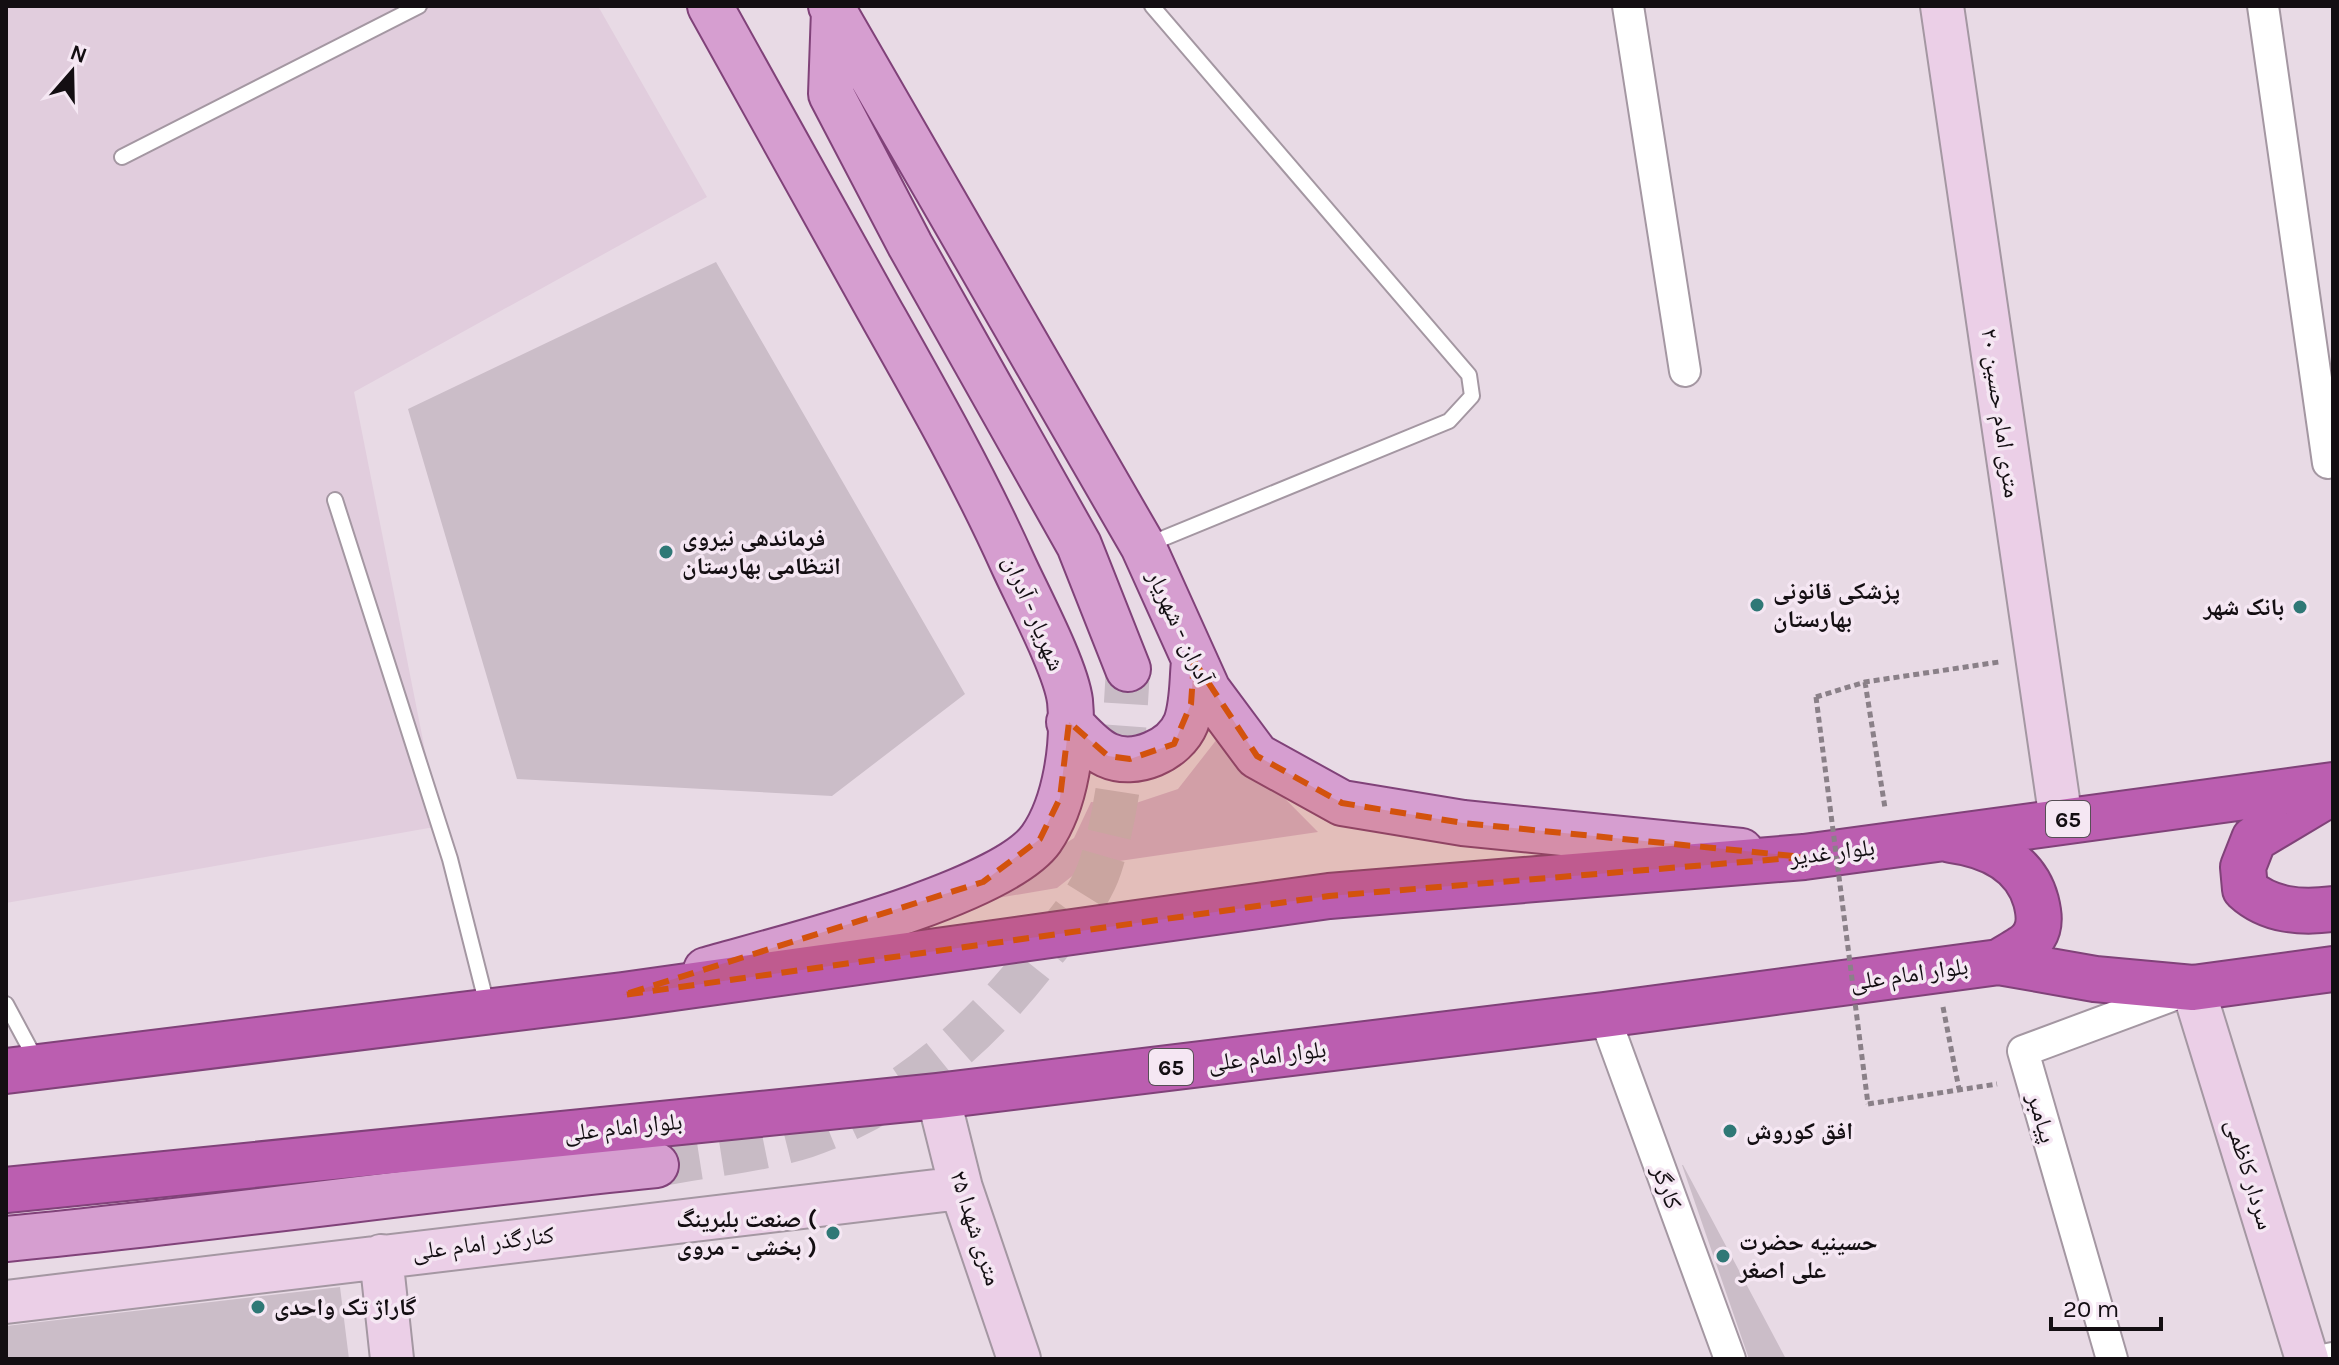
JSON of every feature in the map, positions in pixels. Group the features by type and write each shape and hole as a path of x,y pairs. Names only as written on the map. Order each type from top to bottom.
{"highway":[{"name":"بلوار غدیر","path":"623,995 1329,896 1804,857 2333,785"},
{"path":"2333,792 2254,839 2243,867 2245,889 2259,902 2279,908 2333,909"},
{"path":"1934,837 1973,843 1995,851 2017,866 2033,889 2040,916 2033,938 1999,962"},
{"name":"بلوار امام علی","path":"6,1190 926,1097 1604,1015 1999,962 2095,979 2193,988 2333,969"},
{"name":"65","path":"23,1069 488,1009 623,995"}],"main road":[{"name":"شهریار - آدران","path":"623,995 887,915 983,882 1019,861 1040,839 1060,798 1069,722 1070,699 1041,624 978,487 710,6"},
{"path":"832,8 831,94 910,245 1079,545 1128,669"},
{"name":"آدران - شهریار","path":"832,8 1143,546 1208,690 1257,756 1342,803 1463,823 1804,857"},
{"path":"1069,722 1108,756 1130,759 1174,744 1186,723 1191,704 1194,661"},
{"path":"6,1239 225,1218 487,1182 656,1165"}],"street":[{"path":"1628,6 1685,371"},
{"name":"۲۰ متری امام حسین","path":"1942,6 2061,820"},
{"path":"2263,6 2328,463"},
{"name":"پیامبر","path":"2112,1359 2023,1051 2193,988"},
{"name":"سردار کاظمی","path":"2193,988 2307,1359"},
{"name":"کارگر","path":"1604,1015 1730,1359"},
{"name":"۲۵ متری شهدا","path":"926,1097 989,1359"},
{"name":"۲۵ متری شهدا","path":"948,1190 1019,1359"},
{"name":"کنارگذر امام علی","path":"6,1302 948,1190"},
{"path":"381,1256 392,1359"}],"lane":[{"path":"122,157 419,6"},
{"path":"1143,546 1449,421 1472,396 1469,375 1152,6"},
{"path":"335,500 450,859 488,1009"},
{"path":"6,1004 23,1069"}],"path":[{"path":"1935,970 1959,1089 1868,1104 1816,697 1865,682 2036,657"},
{"path":"1865,682 1891,844"}],"highlighted area":[{"path":"1194,661 1257,756 1342,803 1463,823 1804,857 1329,896 623,995 983,882 1040,839 1060,798 1069,722 1108,756 1130,759 1174,744 1191,704"}],"shaded area":[{"path":"6,6 598,6 707,197 354,392 440,826 6,903"},
{"path":"1221,734 1318,832 1085,866 1057,888 974,902 1074,838 1091,802 1133,804 1178,789"}],"building":[{"name":"فرماندهی نیروی انتظامی بهارستان","path":"716,262 965,694 832,796 517,779 408,409"},
{"name":"حسینیه حضرت علی اصغر","path":"1683,1165 1786,1359 1749,1359"},
{"name":"گاراژ تک واحدی","path":"340,1287 349,1359 6,1359 6,1326"}],"tunnel":[{"path":"656,1165 770,1145 806,1136 840,1122 904,1087 933,1066 987,1017 1062,929 1095,880 1107,843 1117,793 1128,669"}],"place":[{"name":"فرماندهی نیروی انتظامی بهارستان","path":"666,552"},
{"name":"پزشکی قانونی بهارستان","path":"1757,605"},
{"name":"بانک شهر","path":"2300,607"},
{"name":"افق کوروش","path":"1730,1131"},
{"name":"صنعت بلبرینگ ( بخشی - مروی )","path":"833,1233"},
{"name":"حسینیه حضرت علی اصغر","path":"1723,1256"},
{"name":"گاراژ تک واحدی","path":"258,1307"}]}
